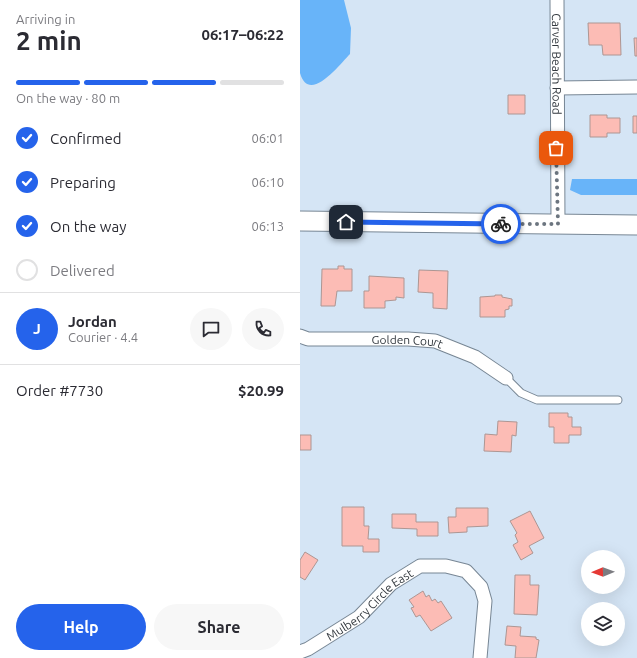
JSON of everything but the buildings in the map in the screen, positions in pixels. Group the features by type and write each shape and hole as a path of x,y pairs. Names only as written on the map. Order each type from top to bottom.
{"main road":[{"path":"300,221 637,225"}],"street":[{"name":"Carver Beach Road","path":"556,0 558,224"},
{"path":"556,88 637,87"},
{"name":"Golden Court","path":"300,336 308,339 408,339 435,341 475,357 506,378"},
{"name":"Mulberry Circle East","path":"300,652 308,649 359,617 391,584 420,566 446,566 466,570 481,587 485,601 480,658"}],"lane":[{"path":"506,378 521,394 537,400 618,400"}],"shaded area":[{"path":"300,0 344,0 351,28 350,54 332,73 317,84 310,85 304,82 300,73"},
{"path":"572,179 637,179 637,195 581,195 570,190"}],"way so far":[{"path":"501,224 558,224 556,148"}],"route":[{"path":"346,222 501,224"}]}
